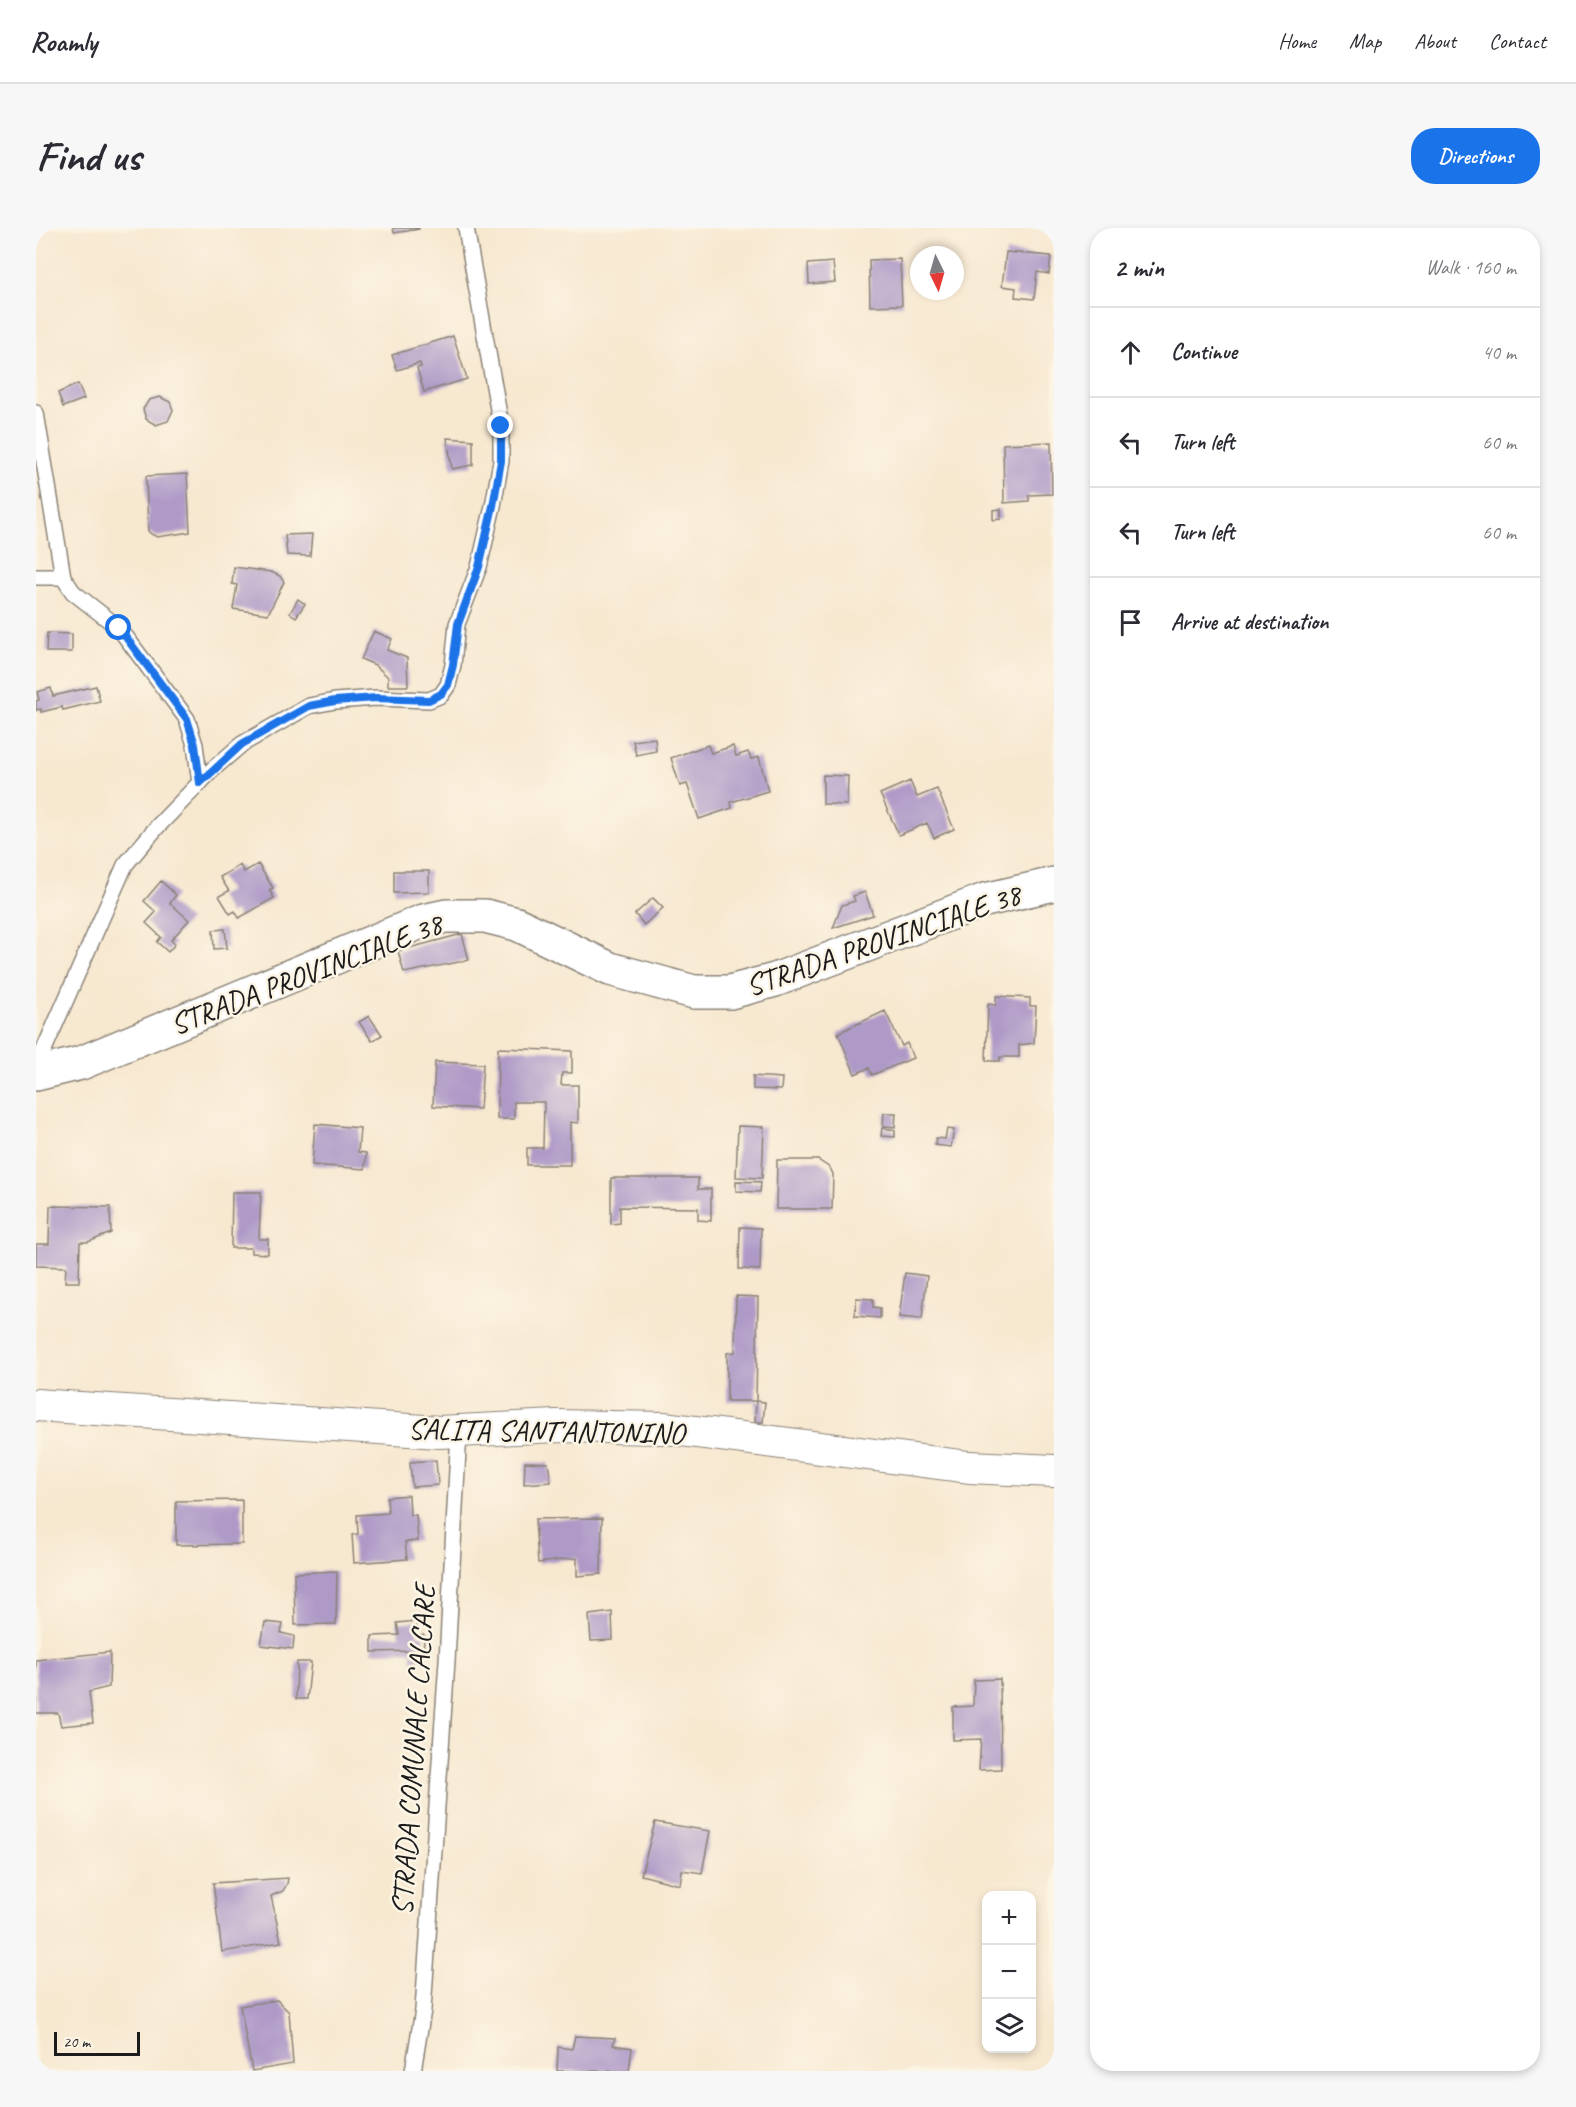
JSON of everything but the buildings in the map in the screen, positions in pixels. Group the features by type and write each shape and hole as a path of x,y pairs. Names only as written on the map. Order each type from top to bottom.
{"street":[{"name":"STRADA PROVINCIALE 38","path":"36,1074 81,1063 423,921 446,916 484,916 507,921 518,924 610,969 694,992 730,992 775,980 985,900 1054,884"},
{"name":"SALITA SANT'ANTONINO","path":"36,1405 439,1432 556,1426 665,1428 969,1467 1054,1471"}],"lane":[{"path":"36,1068 125,865 157,827 200,783 242,744 309,706 335,701 376,698 429,700 441,694 448,685 458,624 479,567 501,461 501,426 466,228"},
{"path":"36,413 63,577 73,592 119,628 187,719 195,745 200,783"},
{"path":"36,577 63,577"},
{"name":"STRADA COMUNALE CALCARE","path":"413,2071 423,2010 447,1661 459,1431"}],"route":[{"path":"119,628 187,719 195,745 200,783 242,744 309,706 335,701 376,698 429,700 441,694 448,685 458,624 479,567 493,506 501,461 501,426"}]}
